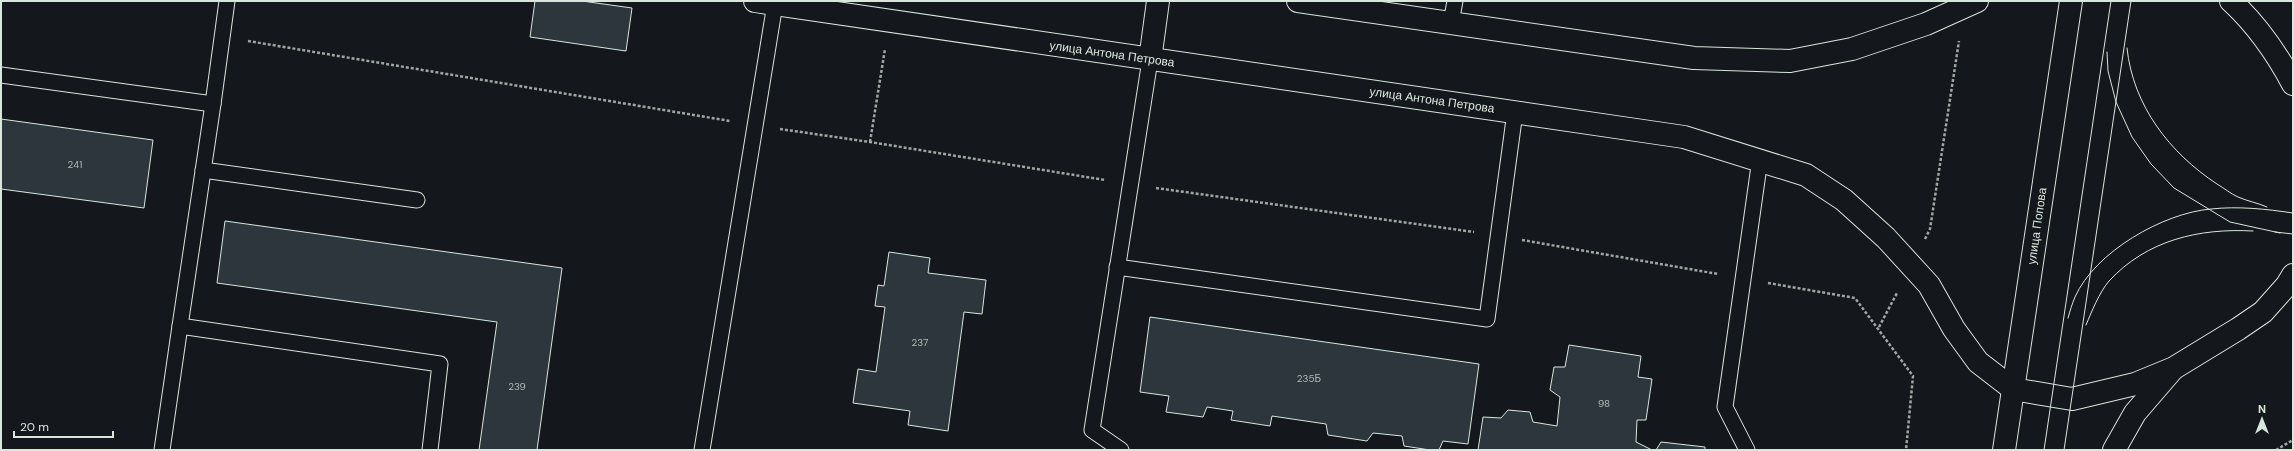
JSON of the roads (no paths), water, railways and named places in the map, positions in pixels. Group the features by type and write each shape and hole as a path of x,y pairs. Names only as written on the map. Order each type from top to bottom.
{"street":[{"path":"1150,60 1158,1"},
{"path":"1298,1 1694,58 1790,61 1852,49 1926,24 1971,4"},
{"name":"улица Попова","path":"2004,450 2071,1"},
{"name":"улица Антона Петрова","path":"769,2 1150,60 1684,137 1760,159 1806,174 1844,200 1886,238 1929,285 1954,329 1978,362 2013,389"},
{"path":"2237,5 2282,62 2293,84"},
{"path":"2013,389 2072,398 2135,384 2174,368 2263,312 2287,285 2293,275"},
{"path":"2263,312 2293,304"},
{"path":"2114,450 2135,413 2174,368"}],"lane":[{"path":"162,450 227,1"},
{"path":"1452,23 1455,1"},
{"path":"702,450 769,2"},
{"path":"1121,450 1092,430 1150,60"},
{"path":"1,75 213,104"},
{"path":"1118,267 1487,319 1516,112"},
{"path":"1747,450 1725,407 1760,159"},
{"path":"203,170 417,200"},
{"path":"180,326 440,364 430,450"}],"tram line":[{"path":"2044,450 2111,1"},
{"path":"2064,450 2131,1"},
{"path":"2127,48 2137,89 2146,108 2169,143 2200,172 2217,184 2238,197 2267,207"},
{"path":"2107,52 2108,71 2116,102 2132,137 2151,164 2174,188 2230,222 2280,233"},
{"path":"2068,318 2075,297 2085,280 2098,265 2114,250 2152,227 2172,218 2192,212 2211,209 2252,208 2293,213"},
{"path":"2086,325 2105,286 2124,267 2140,255 2157,246 2194,235 2213,232 2253,231"},
{"path":"2275,232 2293,234"}]}
